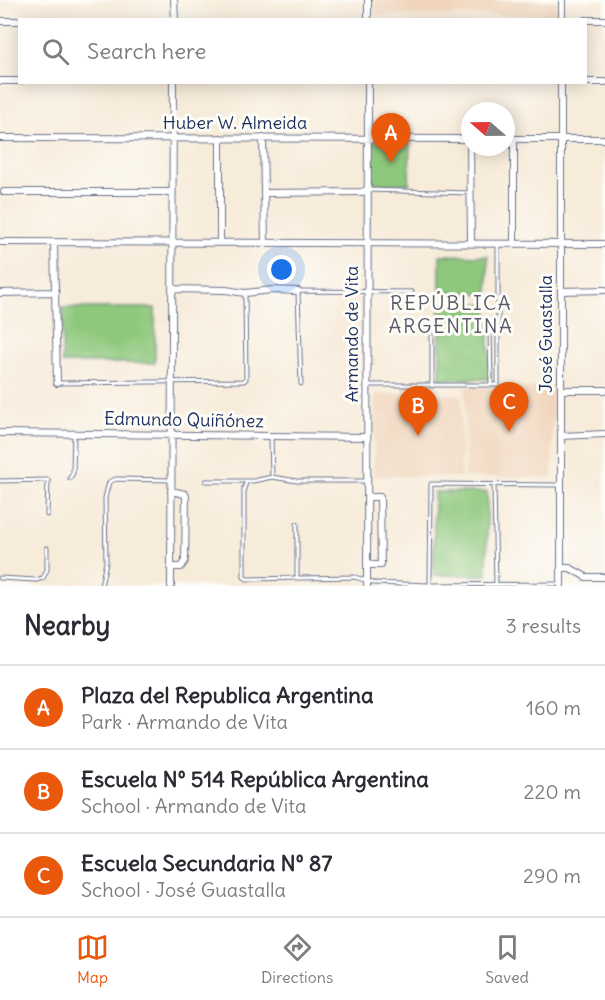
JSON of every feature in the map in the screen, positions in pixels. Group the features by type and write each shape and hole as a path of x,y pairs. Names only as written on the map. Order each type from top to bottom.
{"street":[{"path":"174,0 175,18"},
{"path":"368,0 368,18"},
{"path":"562,0 562,18"},
{"path":"587,20 605,20"},
{"path":"0,21 18,21"},
{"path":"0,81 18,81"},
{"path":"587,82 605,82"},
{"path":"171,586 173,84"},
{"name":"Armando de Vita","path":"367,584 368,84"},
{"name":"José Guastalla","path":"561,84 561,585"},
{"name":"Huber W. Almeida","path":"0,138 461,139"},
{"path":"220,138 220,242"},
{"path":"263,138 265,242"},
{"path":"515,139 605,139"},
{"path":"470,156 471,243"},
{"path":"511,156 514,243"},
{"path":"264,193 368,190"},
{"path":"4,192 172,192"},
{"path":"0,242 605,244"},
{"path":"54,242 57,383"},
{"path":"172,289 226,290 245,293 272,290 298,291"},
{"path":"561,291 605,290"},
{"path":"0,293 56,292"},
{"path":"561,390 605,390"},
{"name":"Edmundo Quiñónez","path":"0,433 367,437"},
{"path":"561,436 605,434"},
{"path":"171,491 186,496 185,561 181,567 172,567"},
{"path":"367,497 380,497 381,565 367,565"},
{"path":"561,568 570,568 586,577 605,577"}],"lane":[{"path":"368,190 470,193"},
{"path":"367,386 498,385 498,243"},
{"path":"301,384 298,291 412,292"},
{"path":"57,383 244,381 246,379 245,293"},
{"path":"490,329 491,385"},
{"path":"432,330 432,386"},
{"path":"70,478 74,473 74,433"},
{"path":"271,436 272,477"},
{"path":"206,481 247,481 272,477 297,481 367,481"},
{"path":"101,586 106,562 105,498 109,482 116,479 171,480"},
{"path":"0,481 48,480 47,515"},
{"path":"247,481 244,488 244,577 247,579 355,577 367,584 561,585"},
{"path":"430,585 432,484 561,485"},
{"path":"494,485 496,585"},
{"path":"297,524 297,578"},
{"path":"0,578 30,580 43,578 47,570 47,548"}],"shaded area":[{"path":"374,0 556,0 556,15 374,15"},
{"path":"465,387 554,388 552,478 464,477"},
{"path":"375,394 462,395 461,477 373,476"}],"green space":[{"path":"372,142 410,142 409,184 371,184"},
{"path":"440,255 488,256 488,294 440,293"},
{"path":"440,304 487,304 491,379 440,379"},
{"path":"63,308 155,308 155,363 62,363"},
{"path":"434,492 487,492 487,575 434,575"}],"place":[{"name":"Plaza del Republica Argentina","path":"391,163"},
{"name":"Escuela Secundaria Nº 87","path":"509,432"},
{"name":"Escuela Nº 514 República Argentina","path":"418,436"}],"district":[{"name":"REPÚBLICA ARGENTINA","path":"451,314"}]}
